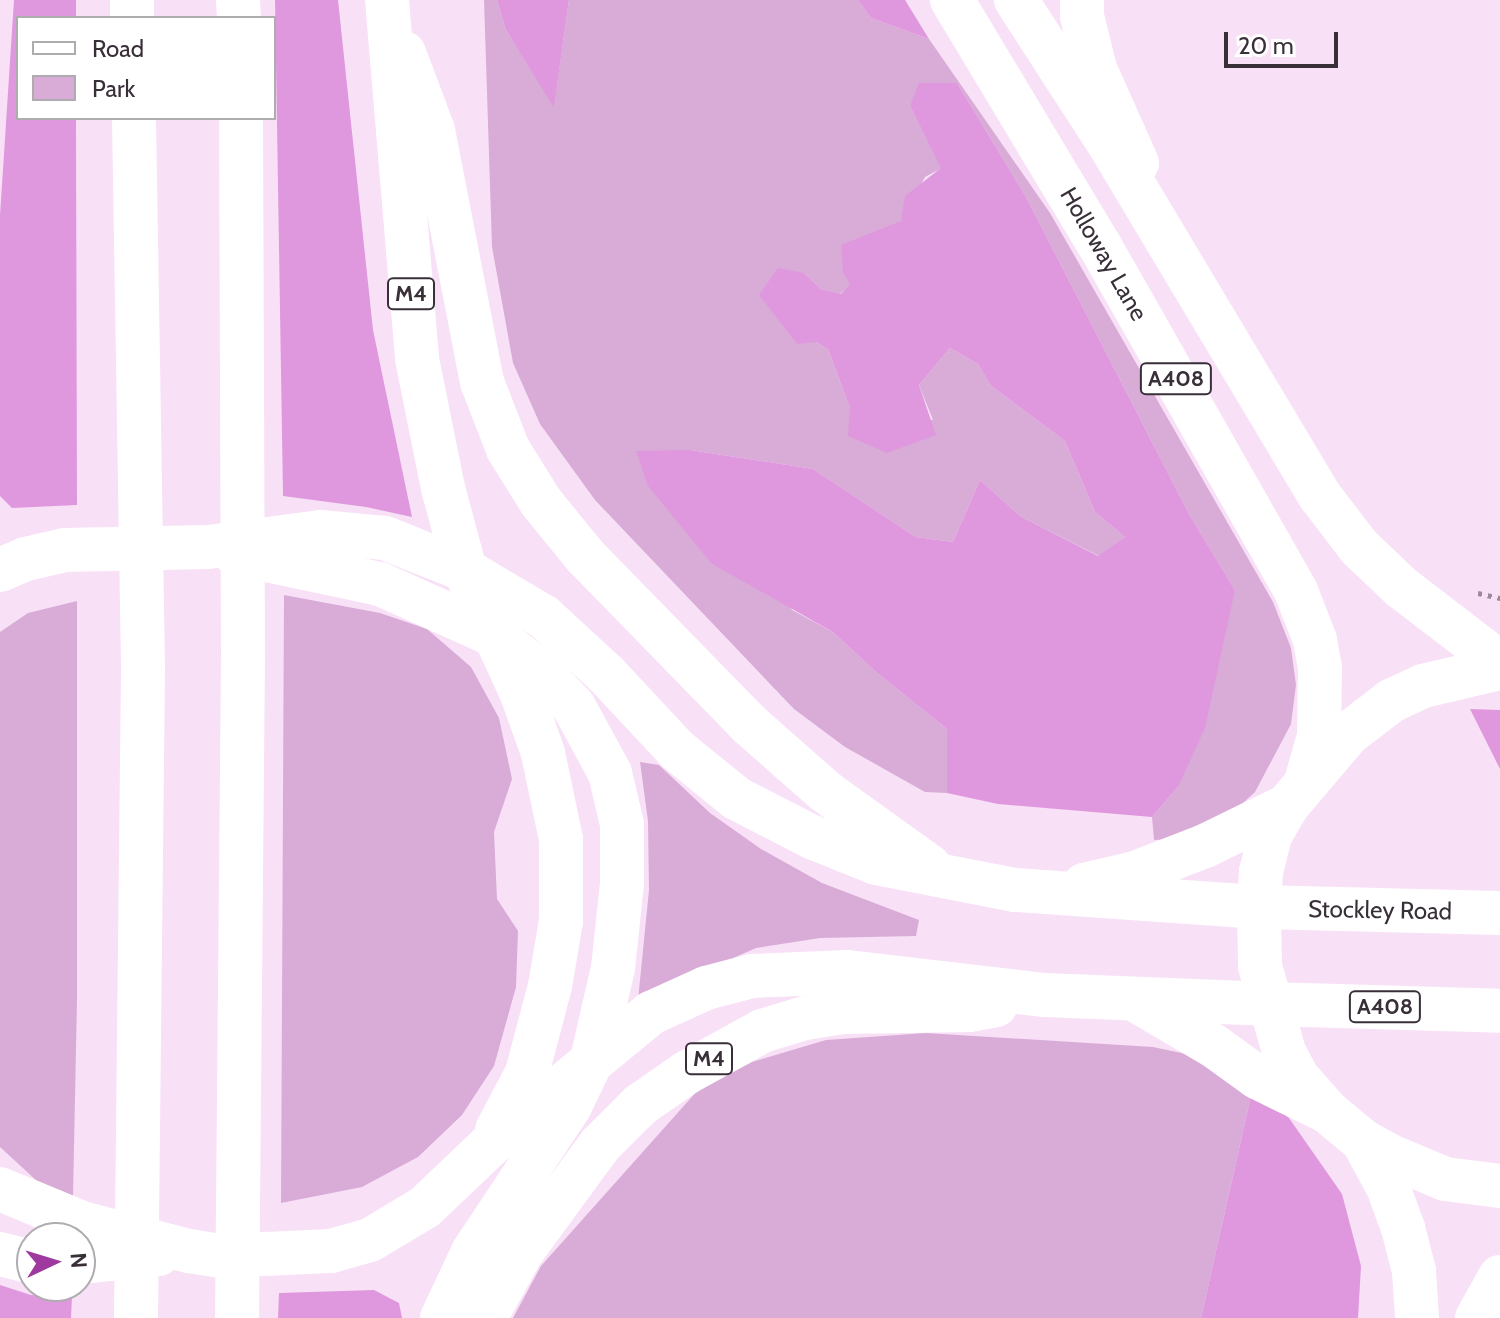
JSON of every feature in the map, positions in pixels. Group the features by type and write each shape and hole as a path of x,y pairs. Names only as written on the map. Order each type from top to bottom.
{"main road":[{"name":"Holloway Lane","path":"952,0 1100,246 1296,591 1315,640 1320,667 1319,736 1297,794"},
{"name":"A408","path":"1016,0 1108,142 1195,293 1320,496 1359,547 1401,587 1500,665"},
{"path":"1082,0 1082,16 1095,69 1195,293"},
{"name":"M4","path":"388,7 417,359 443,488 465,570 522,694 543,753 561,839 561,921 550,986 531,1058 489,1146"},
{"name":"M4","path":"388,7 433,130 482,382 508,449 541,502 595,567 750,725 826,792 943,876"},
{"path":"134,120 143,669 136,1318"},
{"path":"237,1318 244,448 241,120"},
{"name":"M4","path":"0,570 26,559 65,550 208,547 296,534 365,534 404,544 465,570 544,617 606,674 677,750 736,798 812,837 876,863 1047,894 1259,907"},
{"name":"M4","path":"208,547 380,584 492,634 541,672 574,707 610,773 622,824 622,883 613,968 592,1060 570,1106 480,1240 442,1318"},
{"name":"A408","path":"1500,665 1456,676 1391,701 1362,720 1297,794 1270,836 1261,871 1259,907 1260,966 1284,1052 1298,1078 1328,1112 1363,1141 1445,1179 1500,1186"},
{"name":"M4","path":"1047,894 1135,873 1205,846 1297,794"},
{"name":"Stockley Road","path":"1259,907 1500,913"},
{"name":"M4","path":"0,1189 82,1223 189,1251 221,1256 331,1251 370,1240 425,1207 489,1146 651,1013 706,988 752,976 800,972 878,974 1045,995 1270,1004"},
{"name":"M4","path":"485,1318 521,1253 600,1145 640,1105 719,1053 762,1031 805,1018 843,1012 969,1010 1045,995"},
{"name":"M4","path":"1137,1001 1214,1046 1257,1077 1328,1112"},
{"name":"A408","path":"1270,1004 1500,1011"},
{"path":"1363,1141 1388,1187 1403,1228 1414,1271 1417,1318"},
{"name":"M4","path":"96,1260 189,1251"},
{"path":"1477,1318 1500,1277"}],"path":[{"path":"1474,592 1500,598"}],"green space":[{"path":"484,0 497,0 505,28 554,106 569,0 858,0 871,18 929,39 1050,213 1273,602 1291,648 1296,685 1291,724 1255,792 1233,812 1176,839 1154,840 1152,817 1178,787 1235,590 1189,514 1025,195 957,83 910,106 942,168 925,177 901,221 843,273 851,284 840,294 821,289 804,273 816,342 828,349 850,408 933,420 919,385 950,348 978,364 990,385 1065,441 1095,512 1125,537 1099,556 1020,516 980,480 953,542 916,537 813,469 690,450 792,610 833,632 876,672 947,729 947,793 925,792 845,747 794,709 595,500 540,424 513,363 492,247"},
{"path":"284,595 380,613 427,629 471,667 499,718 512,779 494,832 497,899 518,931 516,987 494,1066 462,1115 418,1157 362,1187 281,1203"},
{"path":"77,601 77,1000 73,1196 37,1181 0,1147 0,632 28,613"},
{"path":"640,762 659,765 710,813 761,849 822,883 919,920 916,936 820,938 756,948 638,1000 649,890 648,821"},
{"path":"926,1033 1153,1047 1205,1058 1253,1087 1201,1318 513,1318 541,1266 698,1090 752,1062 826,1040"}],"shaded area":[{"path":"14,0 76,0 76,16 16,16 16,120 76,120 77,505 12,508 0,496 0,215"},
{"path":"275,0 338,0 373,330 412,517 366,507 283,496"},
{"path":"497,0 569,0 554,108 505,28"},
{"path":"858,0 905,0 929,39 871,18"},
{"path":"919,83 957,83 1025,195 1189,514 1235,590 1205,728 1178,787 1152,817 998,804 947,793 947,729 876,672 833,632 712,564 648,486 636,451 690,450 813,469 916,537 953,542 980,480 1020,516 1098,556 1125,537 1095,512 1065,441 990,385 978,364 950,348 919,385 936,435 887,453 848,436 850,408 828,349 816,342 797,344 759,295 778,268 804,273 821,289 841,294 850,284 843,273 841,245 901,221 905,196 941,168 910,106"},
{"path":"1470,709 1500,710 1500,769"},
{"path":"1253,1087 1289,1118 1342,1194 1361,1266 1358,1318 1201,1318"},
{"path":"0,1285 16,1290 16,1302 72,1302 71,1318 0,1318"},
{"path":"374,1290 399,1303 402,1318 278,1318 279,1293"}]}
